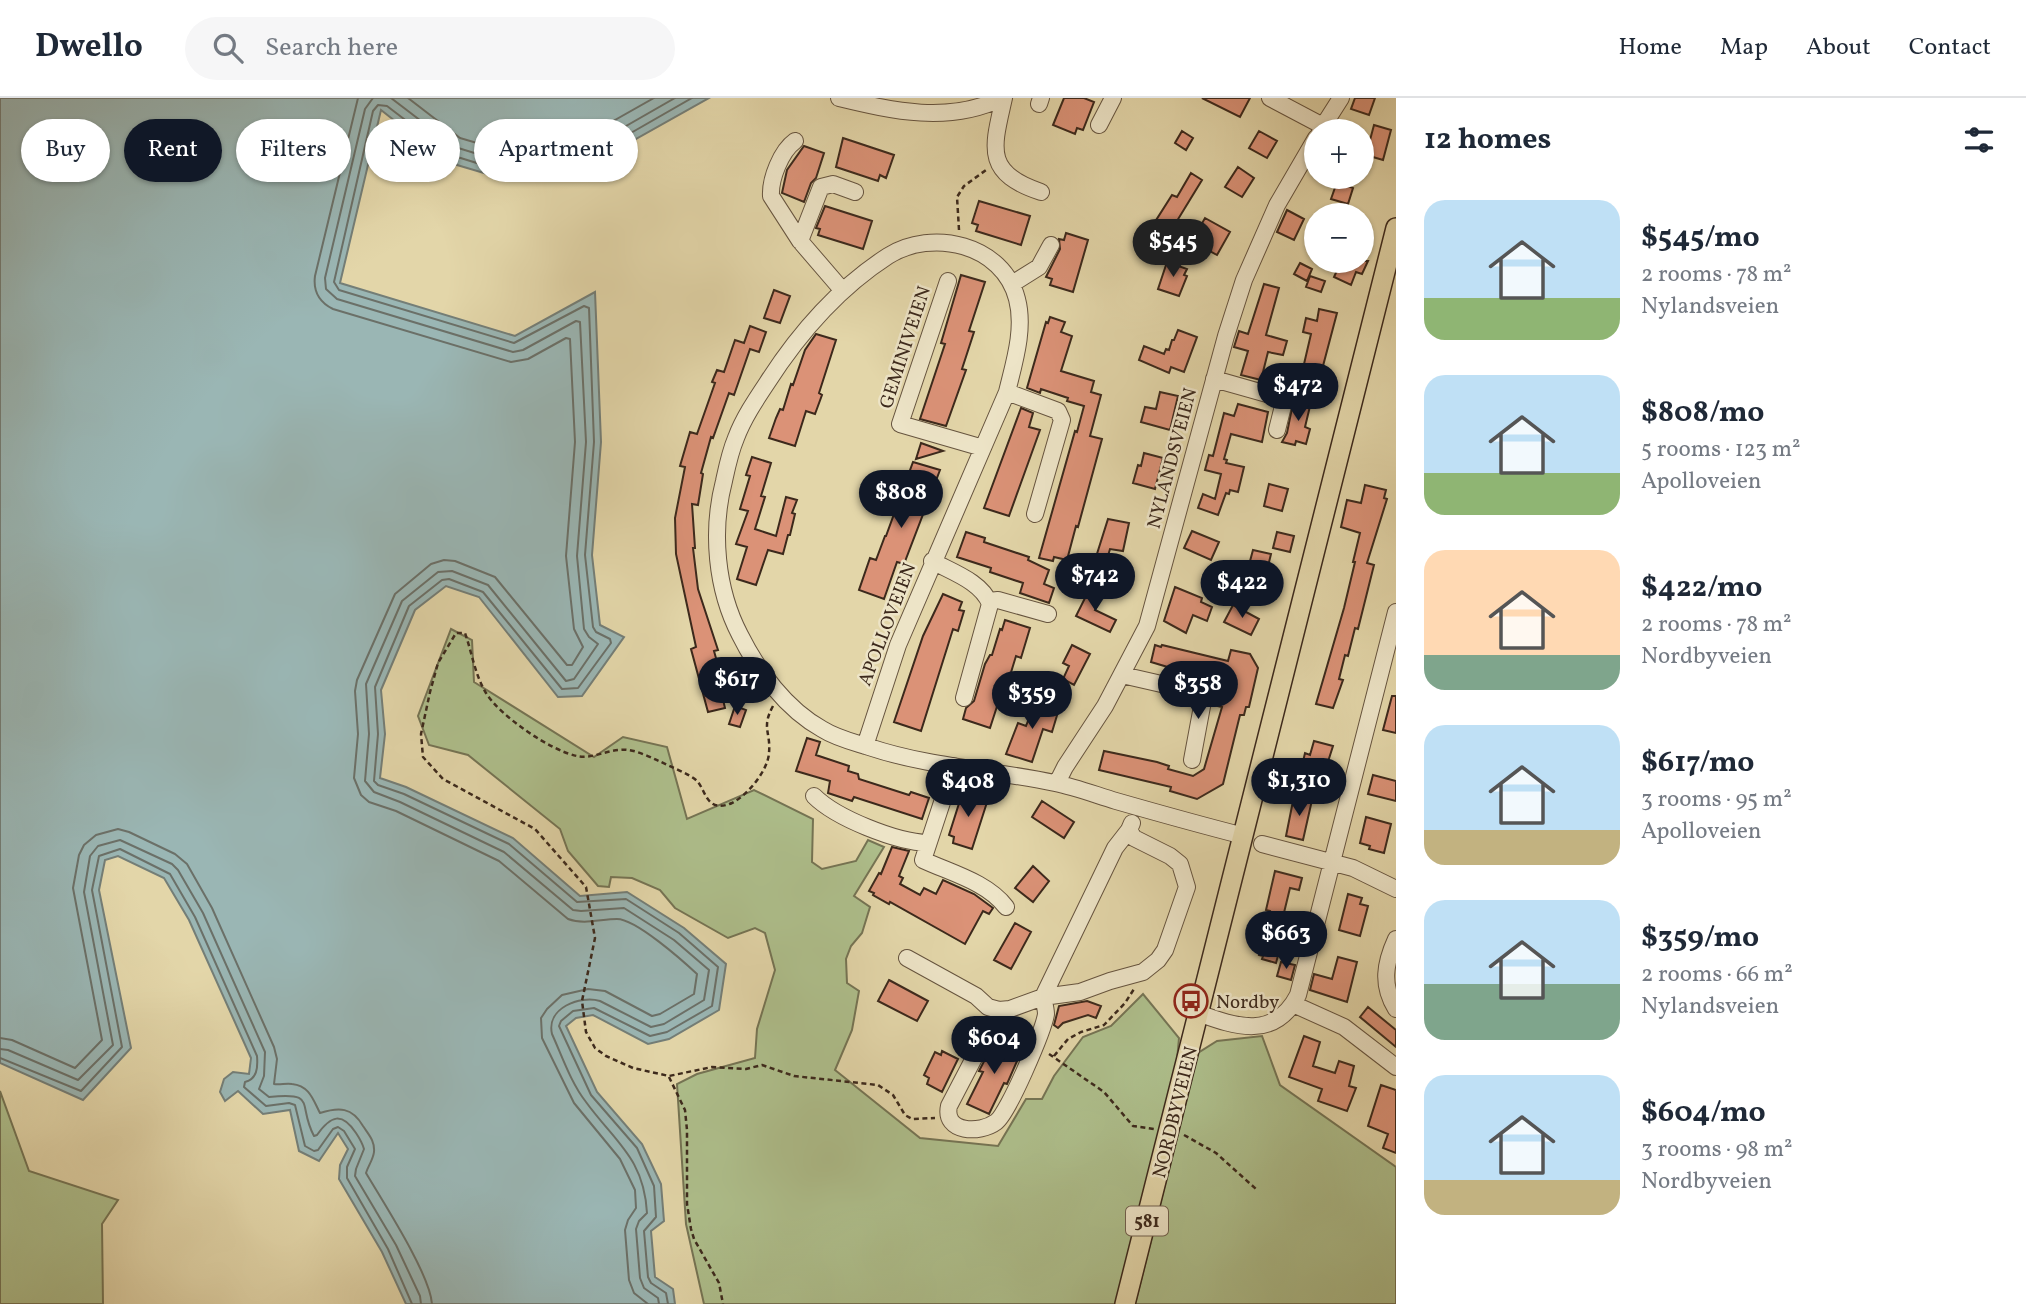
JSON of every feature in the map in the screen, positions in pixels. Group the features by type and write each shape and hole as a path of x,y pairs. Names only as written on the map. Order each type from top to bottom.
{"main road":[{"name":"NORDBYVEIEN","path":"1125,1304 1396,228"}],"street":[{"path":"839,98 911,113 967,112 1003,98"},
{"path":"1003,98 994,143 997,163 1012,179 1041,192"},
{"path":"1099,125 1113,98"},
{"path":"1270,98 1304,121"},
{"name":"NYLANDSVEIEN","path":"1328,119 1341,98"},
{"path":"795,141 789,146 777,169 771,196 800,241 843,290"},
{"name":"NYLANDSVEIEN","path":"1057,783 1122,674 1153,610 1226,336 1250,263 1277,205 1304,159"},
{"path":"800,241 821,187 833,184 855,192"},
{"path":"1051,246 1039,267 1012,284 999,267 958,244 929,241 905,247 882,260 843,290 796,339 753,405 736,439 719,507 718,557 730,616 757,664 784,698 820,728 904,758 1057,783 1244,836"},
{"name":"GEMINIVEIEN","path":"948,281 900,424 983,448"},
{"name":"APOLLOVEIEN","path":"865,746 898,645 1007,392 1015,361 1018,330 1019,306 1012,284"},
{"path":"1214,379 1281,398 1283,406 1277,430"},
{"path":"1007,392 1058,411 1062,420 1035,514"},
{"path":"932,561 976,586 984,592 989,601 989,614 964,698"},
{"path":"989,601 998,600 1048,614"},
{"path":"1199,1013 1230,1025 1248,1027 1271,1021 1293,1004 1301,984 1396,612"},
{"path":"1122,674 1192,691 1203,701 1192,760"},
{"path":"954,766 923,860 985,888 998,896 1006,907"},
{"path":"814,796 823,806 907,842 928,843"},
{"path":"999,1010 949,1106 948,1116 956,1125 969,1130 987,1127 998,1121 1007,1108 1034,1048 1046,1013 1043,997 1115,848 1129,830 1138,807"},
{"path":"907,958 976,996 988,1007 999,1010 1021,1006 1043,997 1080,992 1143,972 1158,960 1165,950 1186,897 1187,887 1180,864 1170,856 1144,845 1134,838 1129,830"},
{"path":"1262,844 1332,862 1375,877 1396,889"},
{"path":"1396,939 1388,959 1385,977 1388,995 1396,1009"},
{"path":"1293,1004 1344,1027 1396,1067"}],"path":[{"path":"958,244 957,197 964,186 997,163"},
{"path":"784,698 773,705 766,719 769,754 761,773 732,803 718,805 707,800 698,781 641,753 620,749 578,757 547,745 515,723 488,696 478,677 465,633 456,633 439,663 430,692 421,734 423,757 443,779 535,829 586,887 595,938 582,998 588,1039 606,1056 633,1068 669,1076 712,1067 746,1069 762,1065 794,1076 878,1085 893,1095 905,1115 912,1119 948,1116"},
{"path":"1054,1056 1068,1039 1104,1025 1113,1017 1125,1003 1143,972"},
{"path":"1034,1048 1054,1056 1104,1092 1133,1126 1143,1129 1170,1129 1216,1153 1256,1189"},
{"path":"669,1076 685,1110 687,1204 691,1229 719,1283 723,1304"}],"green space":[{"path":"451,629 472,640 474,682 594,757 623,737 667,747 687,819 754,790 813,819 812,862 822,869 856,861 868,840 884,847 854,896 870,907 862,933 851,946 846,959 847,983 859,991 852,1030 835,1070 920,1138 998,1146 1026,1099 1042,1099 1054,1076 1083,1037 1111,1026 1143,994 1179,1038 1176,1071 1117,1304 704,1304 686,1224 677,1084 697,1074 755,1058 757,1029 775,970 765,933 755,928 728,938 675,908 660,890 632,878 611,877 609,887 598,886 568,851 560,829 468,755 429,745 418,716"},
{"path":"1262,1036 1280,1085 1396,1167 1396,1304 1135,1304 1198,1053 1217,1041"},
{"path":"0,1091 29,1171 118,1200 102,1224 103,1304 0,1304"}],"water":[{"path":"0,98 709,98 638,138 638,119 474,119 474,170 460,166 460,119 392,119 381,110 379,119 365,119 365,178 340,283 515,336 595,292 601,442 592,555 600,625 624,637 582,696 558,697 479,597 446,586 415,610 381,690 385,734 380,778 406,787 513,838 580,896 627,892 684,928 726,964 719,1010 669,1039 648,1044 593,1015 576,1018 566,1026 597,1092 642,1144 661,1184 664,1221 651,1231 655,1277 673,1289 675,1304 406,1304 382,1252 339,1179 340,1165 348,1149 338,1133 319,1161 299,1151 290,1110 263,1114 238,1091 225,1101 220,1092 224,1079 233,1072 249,1074 251,1058 189,920 164,878 118,856 105,860 99,890 131,1048 83,1100 0,1063"}],"building":[{"path":"1064,98 1084,98 1094,102 1083,130 1077,128 1075,134 1053,125"},
{"path":"1202,98 1250,98 1240,117"},
{"path":"1355,98 1375,98 1369,115 1351,109"},
{"path":"1374,125 1391,130 1383,160 1374,157"},
{"path":"1182,131 1193,138 1186,150 1175,143"},
{"path":"1259,131 1277,141 1267,158 1249,148"},
{"path":"843,138 894,155 886,178 880,175 878,181 836,167"},
{"path":"804,146 824,153 804,202 782,193 787,170"},
{"path":"1238,167 1254,178 1242,197 1225,187"},
{"path":"1191,173 1202,180 1169,234 1153,225 1172,195 1177,197"},
{"path":"1335,189 1353,189 1348,203 1331,199"},
{"path":"979,201 1030,216 1021,245 976,231 978,225 972,223"},
{"path":"825,206 872,221 863,249 818,235 820,229 816,228"},
{"path":"1287,210 1304,219 1294,240 1277,232"},
{"path":"1205,218 1230,232 1217,255 1192,241"},
{"path":"1066,233 1088,240 1073,292 1050,285 1052,279 1046,277 1060,249 1059,239 1064,240"},
{"path":"1167,262 1187,269 1179,296 1158,289"},
{"path":"1300,263 1304,265 1304,273 1310,273 1307,281 1294,274"},
{"path":"1336,273 1356,273 1351,285 1334,277"},
{"path":"961,275 985,282 969,331 974,332 962,369 966,370 946,426 920,419 945,344 941,343"},
{"path":"1310,276 1325,281 1321,292 1306,287"},
{"path":"1264,284 1279,288 1266,335 1287,341 1283,355 1268,352 1261,380 1241,375 1248,351 1234,347 1239,331 1248,334"},
{"path":"774,290 790,296 780,323 764,318"},
{"path":"1319,309 1337,313 1319,381 1301,377 1311,334 1303,332 1306,318 1317,321"},
{"path":"1050,317 1065,322 1061,332 1072,336 1061,371 1094,381 1091,392 1101,395 1090,436 1102,439 1067,560 1054,557 1053,561 1039,558 1084,406 1041,389 1040,393 1027,388 1046,322 1048,323"},
{"path":"750,326 766,332 759,352 750,349 734,395 729,393 713,438 711,437 701,473 698,505 692,504 693,548 698,589 718,650 714,651 719,669 716,670 725,708 708,712 691,649 696,647 676,554 675,518 685,467 680,466 690,432 697,434 717,370 724,372 735,340 744,343"},
{"path":"1178,330 1197,337 1184,372 1171,367 1169,373 1139,360 1144,346 1164,354 1166,349 1169,350"},
{"path":"816,334 836,340 815,414 806,411 795,446 769,438 780,409 783,410 805,350"},
{"path":"1160,392 1178,396 1170,430 1141,422 1145,407 1156,409"},
{"path":"1294,398 1311,402 1305,427 1310,429 1306,444 1296,441 1295,445 1282,442 1287,433"},
{"path":"1238,404 1268,412 1262,442 1231,434 1224,459 1227,460 1226,463 1244,467 1238,492 1230,490 1229,494 1226,493 1218,515 1198,508 1203,494 1215,499 1221,474 1205,470 1209,455 1213,456 1224,413 1234,416"},
{"path":"1021,408 1033,413 1029,427 1040,430 1009,516 984,508"},
{"path":"921,443 943,451 916,459"},
{"path":"1144,453 1163,458 1155,489 1133,483"},
{"path":"752,457 771,463 761,496 765,497 755,529 776,536 786,497 797,500 783,554 768,550 756,585 737,579 747,547 736,544 748,511 740,509 750,476 746,475"},
{"path":"913,462 940,470 904,564 897,562 884,599 859,590 870,558 876,560"},
{"path":"1269,484 1288,489 1282,511 1264,506"},
{"path":"1365,485 1386,490 1384,498 1387,499 1367,563 1374,565 1358,629 1355,628 1348,656 1345,655 1339,679 1343,680 1333,708 1316,704 1344,608 1360,533 1341,527 1347,500 1361,503"},
{"path":"1108,519 1129,523 1123,551 1110,549 1107,559 1096,557"},
{"path":"1192,531 1219,542 1211,560 1184,548"},
{"path":"966,532 985,538 984,542 1029,557 1028,560 1049,570 1044,584 1054,588 1049,603 1020,593 1023,583 990,572 991,568 957,557"},
{"path":"1277,532 1294,536 1290,552 1273,548"},
{"path":"1253,550 1271,554 1264,583 1246,576"},
{"path":"1087,556 1104,560 1101,573 1084,569"},
{"path":"1175,587 1202,598 1201,602 1212,607 1207,621 1193,615 1186,633 1164,621"},
{"path":"1089,590 1102,597 1095,610 1116,620 1110,632 1076,616"},
{"path":"943,594 962,602 959,610 964,611 958,631 953,629 921,731 894,722 923,636"},
{"path":"1233,605 1259,619 1251,635 1224,622"},
{"path":"1005,620 1030,628 1021,658 1016,656 990,728 963,719 966,708 974,701 985,664 992,655"},
{"path":"1072,645 1090,654 1074,685 1063,679 1069,666 1063,663"},
{"path":"1155,645 1228,661 1231,650 1250,654 1258,668 1249,707 1246,707 1244,715 1240,715 1223,784 1197,799 1170,791 1171,787 1099,770 1104,751 1157,762 1169,766 1168,769 1193,776 1204,769 1222,707 1213,705 1218,685 1189,679 1191,674 1151,662"},
{"path":"1038,695 1050,699 1047,709 1058,712 1052,732 1043,729 1032,762 1006,754 1018,723 1026,726"},
{"path":"1392,696 1396,696 1396,733 1383,730"},
{"path":"735,706 746,710 740,727 729,724"},
{"path":"807,738 820,742 816,755 849,766 848,771 858,774 859,779 909,795 911,792 929,798 922,819 854,797 852,801 828,793 830,781 796,771"},
{"path":"1314,741 1333,746 1325,771 1302,766 1305,753 1310,755"},
{"path":"1373,775 1396,781 1396,801 1368,794"},
{"path":"969,790 989,796 972,849 953,843 954,837 949,835 962,794 967,796"},
{"path":"1294,796 1312,800 1303,840 1286,836"},
{"path":"1042,801 1074,822 1064,838 1032,817"},
{"path":"1366,817 1391,824 1384,853 1360,843"},
{"path":"892,847 909,851 899,876 903,878 900,884 920,895 924,888 936,894 943,880 974,894 993,908 989,914 983,911 965,944 869,891 879,873 881,874"},
{"path":"1033,866 1049,881 1033,902 1015,888"},
{"path":"1275,871 1302,878 1299,890 1290,888 1281,925 1286,926 1276,963 1262,959 1263,956 1259,955 1270,911 1266,910"},
{"path":"1348,894 1362,898 1360,904 1368,906 1360,936 1339,930"},
{"path":"1015,923 1031,932 1011,969 994,960"},
{"path":"1338,957 1357,962 1347,1002 1310,990 1314,974 1332,979"},
{"path":"1281,962 1295,965 1291,980 1277,976"},
{"path":"889,980 928,1001 917,1021 878,1001"},
{"path":"1087,1001 1101,1006 1096,1018 1088,1015 1063,1023 1058,1028 1054,1025 1059,1006"},
{"path":"1368,1007 1396,1030 1396,1047 1360,1017"},
{"path":"1304,1036 1320,1042 1313,1066 1335,1073 1339,1061 1354,1066 1349,1086 1356,1088 1347,1111 1318,1101 1322,1089 1289,1077"},
{"path":"995,1040 1021,1052 1007,1084 1004,1083 989,1114 967,1104 983,1072 979,1071"},
{"path":"942,1051 958,1059 942,1092 927,1084 929,1078 924,1075 935,1052 941,1055"},
{"path":"1381,1085 1396,1090 1396,1153 1383,1148 1388,1134 1368,1126"}],"place":[{"name":"Nordby","path":"1191,1001"}]}
